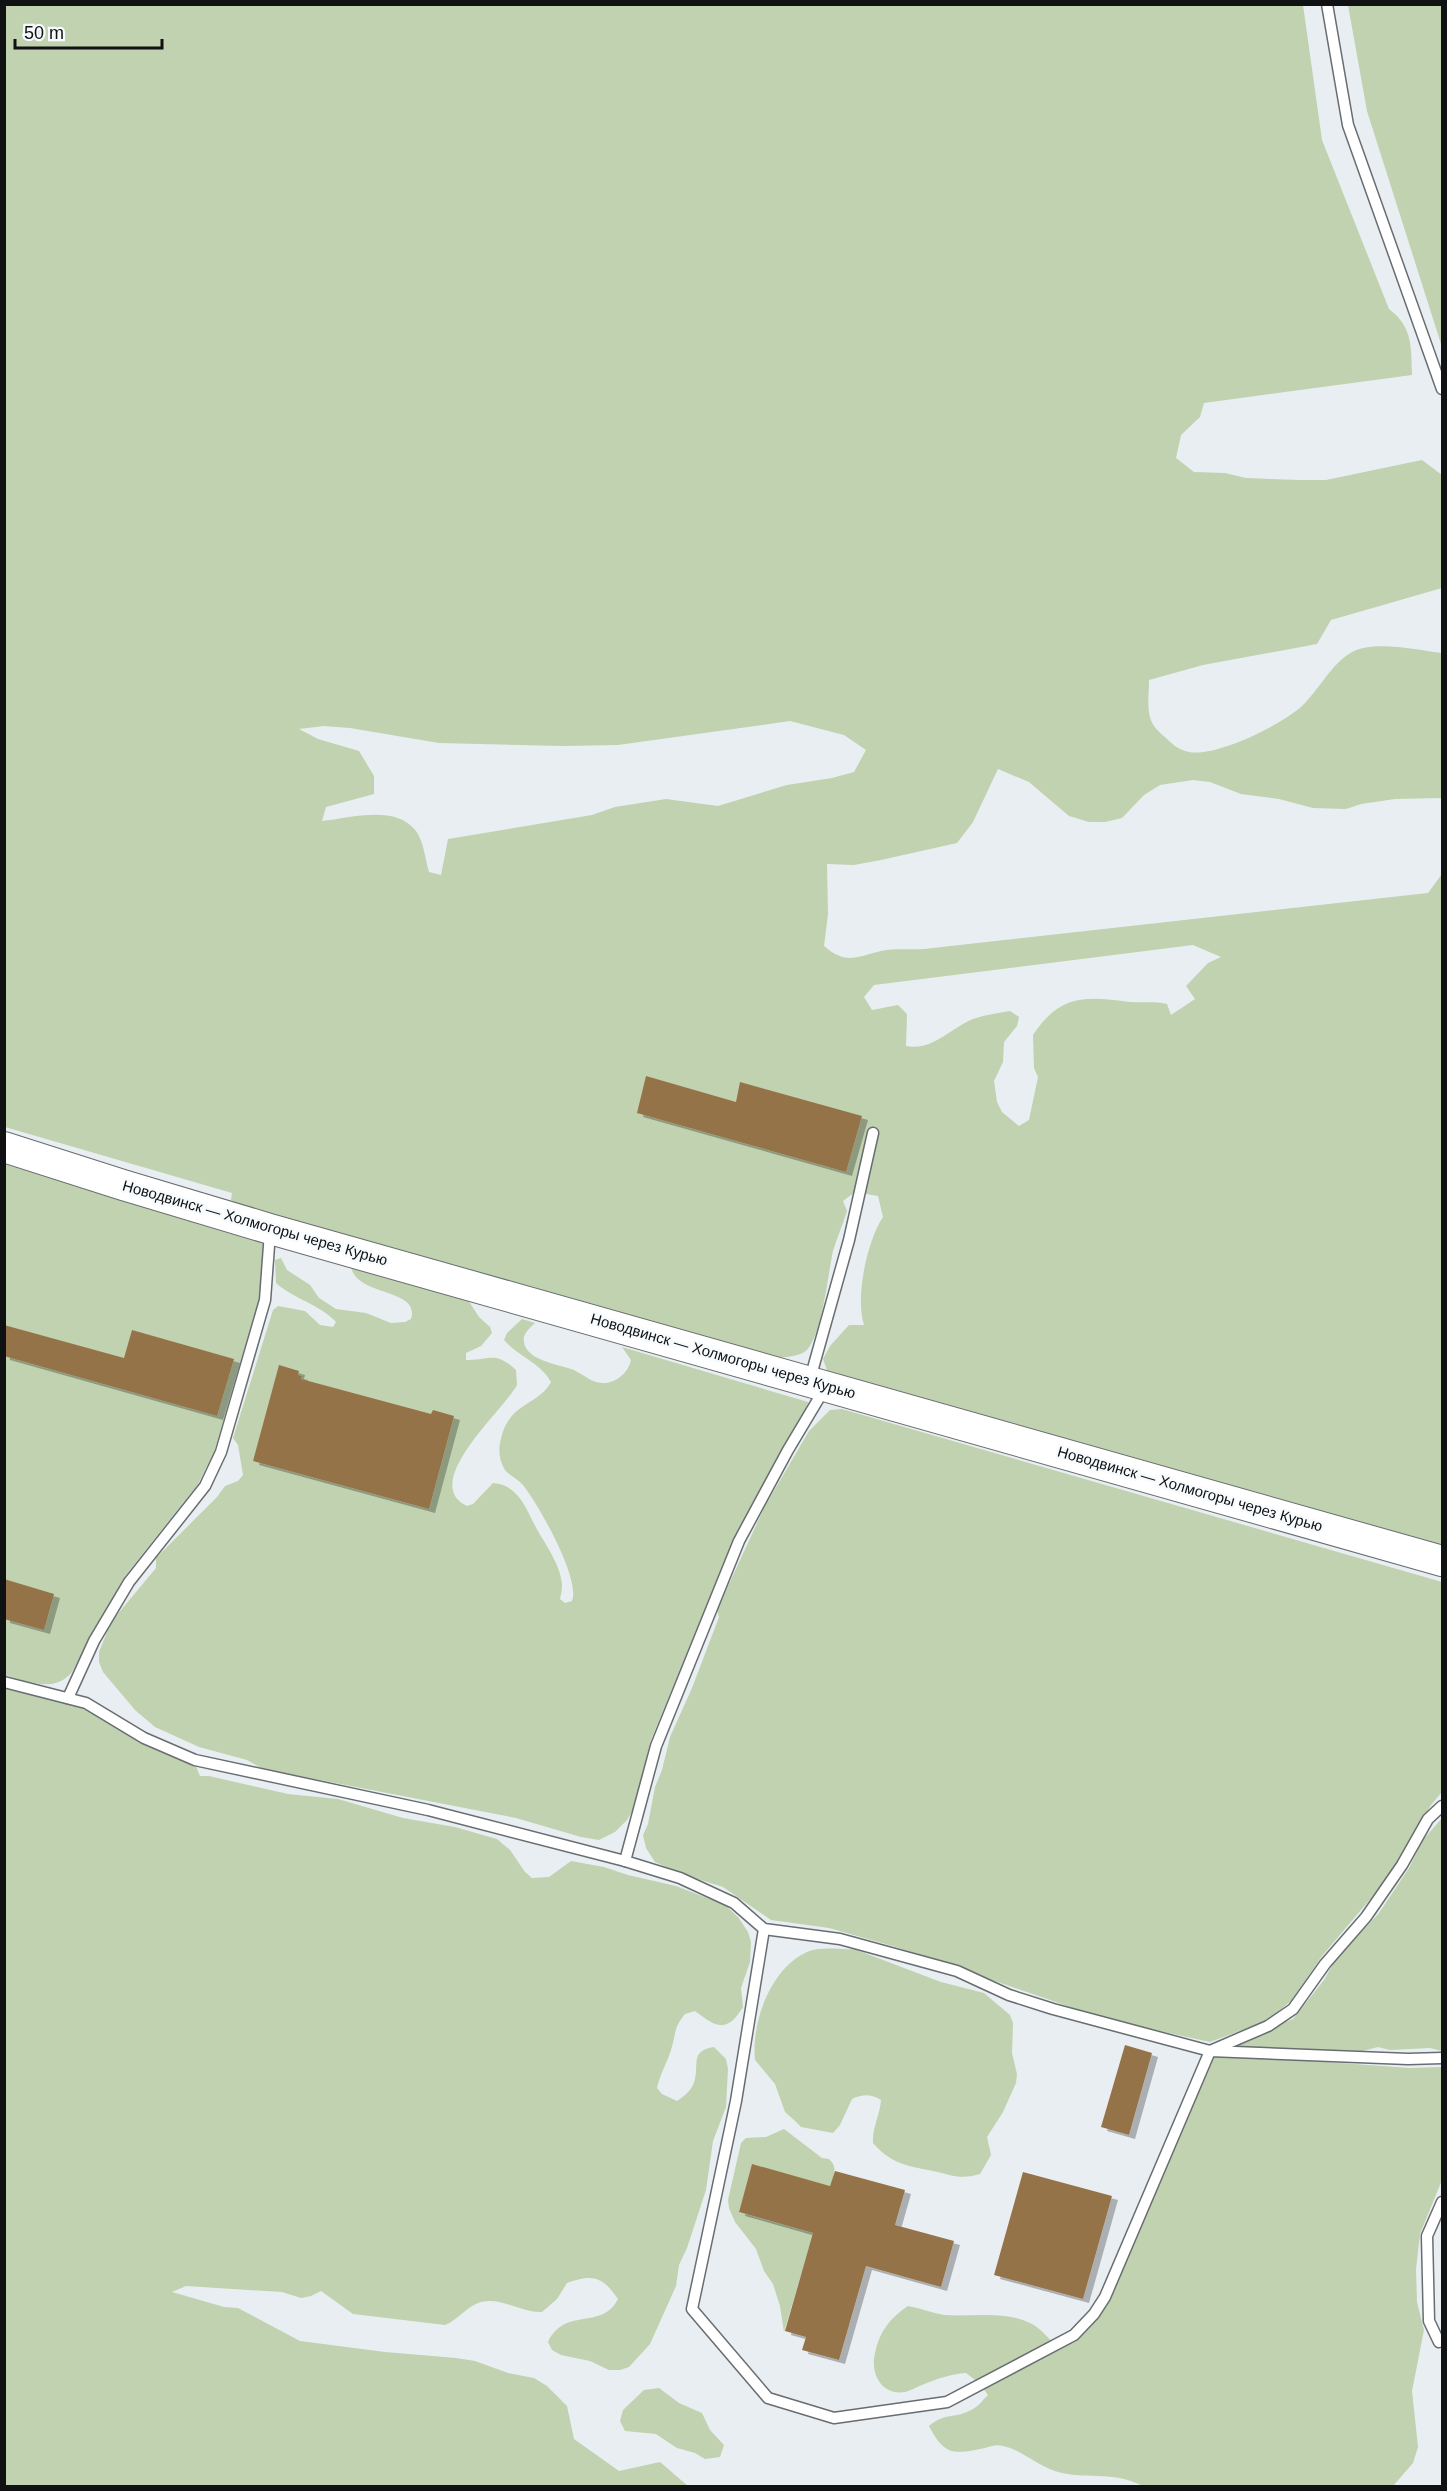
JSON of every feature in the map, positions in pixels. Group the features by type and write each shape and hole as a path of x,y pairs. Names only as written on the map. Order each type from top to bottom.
{"main road":[{"name":"Новодвинск — Холмогоры через Курью","path":"4,1147 270,1229 1443,1561"}],"lane":[{"path":"1327,4 1348,125 1443,389"},
{"path":"625,1861 656,1746 739,1541 788,1450 818,1383 873,1133"},
{"path":"68,1698 94,1641 129,1582 205,1486 221,1452 265,1300 270,1229"},
{"path":"4,1682 86,1703 144,1738 195,1760 428,1810 625,1861 680,1878 734,1903 764,1929 840,1939 957,1971 1009,1995 1053,2009 1210,2051 1408,2059 1443,2058"},
{"path":"764,1929 736,2101 692,2309 768,2398 834,2418 947,2402 1074,2335 1094,2314 1105,2298 1210,2051 1268,2026 1293,2009 1325,1964 1366,1917 1402,1866 1428,1820 1443,1806"},
{"path":"1439,2342 1429,2321 1427,2236 1443,2202"}],"green space":[{"path":"4,5 1303,5 1322,140 1389,309 1407,330 1411,347 1412,375 1204,403 1200,417 1181,435 1176,458 1194,472 1225,473 1246,478 1300,480 1326,480 1422,460 1442,475 1442,588 1331,620 1317,644 1203,665 1149,680 1149,713 1156,729 1179,749 1189,752 1216,750 1248,738 1292,714 1308,700 1338,663 1361,648 1384,646 1442,653 1442,798 1395,799 1361,804 1346,809 1313,808 1279,799 1241,794 1210,782 1193,780 1160,785 1144,795 1122,818 1105,822 1089,822 1069,816 1029,782 998,769 973,822 957,843 854,865 827,864 828,914 824,946 839,956 851,958 886,950 924,949 1428,893 1442,874 1442,1549 828,1373 823,1359 830,1346 849,1325 864,1325 861,1300 864,1270 872,1240 883,1217 878,1196 855,1192 843,1201 847,1211 833,1251 817,1331 807,1350 792,1356 775,1358 300,1223 237,1204 231,1200 232,1193 5,1127","holes":["790,721 844,735 866,750 854,772 787,785 718,806 666,799 615,807 592,815 448,839 441,875 429,872 419,835 407,823 397,818 372,815 322,821 326,807 374,794 374,776 359,751 318,739 299,729 324,726 350,728 439,743 563,746 618,745","1193,945 1221,957 1208,963 1186,986 1195,999 1171,1015 1167,1004 1087,999 1064,1005 1043,1022 1033,1035 1034,1068 1038,1077 1029,1120 1019,1126 1002,1112 997,1102 994,1081 1003,1062 1004,1042 1017,1026 1019,1017 1010,1011 982,1016 964,1023 933,1042 916,1047 906,1046 907,1014 898,1005 872,1010 864,997 874,985"]},
{"path":"1348,5 1442,5 1442,347 1367,111"},
{"path":"4,1162 262,1241 264,1252 259,1300 214,1452 198,1484 125,1576 72,1672 65,1679 49,1684 40,1684 5,1675"},
{"path":"281,1258 287,1270 310,1285 319,1298 336,1309 366,1313 391,1323 411,1319 412,1309 407,1302 398,1297 364,1283 356,1277 351,1267 468,1300 479,1317 490,1327 492,1333 481,1346 466,1353 466,1360 497,1358 502,1360 516,1370 517,1385 458,1464 453,1481 455,1495 467,1506 473,1504 493,1483 503,1485 517,1494 557,1565 562,1585 560,1599 565,1603 572,1601 573,1590 570,1576 556,1542 523,1485 505,1470 501,1463 501,1439 510,1418 539,1396 551,1382 547,1375 504,1340 507,1333 522,1319 535,1323 524,1336 526,1348 530,1353 543,1360 574,1370 596,1382 607,1383 623,1375 631,1360 622,1347 808,1402 807,1409 735,1538 650,1742 635,1806 627,1820 615,1832 599,1840 581,1837 516,1818 263,1769 247,1760 199,1747 155,1727 135,1710 103,1672 99,1662 99,1652 111,1622 156,1568 156,1558 217,1497 225,1486 238,1481 243,1475 238,1445 233,1438 273,1310 278,1306 305,1311 320,1325 333,1327 336,1322 276,1283 275,1260"},
{"path":"842,1409 1442,1582 1442,1792 1431,1805 1383,1884 1322,1956 1291,2001 1267,2021 1210,2042 1105,2019 896,1947 829,1928 771,1920 723,1887 685,1875 655,1862 646,1848 643,1835 648,1824 655,1787 662,1770 670,1737 692,1688 719,1617 717,1610 765,1506 809,1431 830,1410"},
{"path":"4,1688 85,1706 195,1764 200,1776 209,1776 288,1794 338,1799 403,1818 455,1827 497,1839 510,1850 532,1878 549,1877 571,1861 604,1867 676,1886 725,1905 738,1917 748,1932 751,1942 750,1962 741,1988 743,2007 732,2021 721,2025 695,2011 685,2014 677,2028 657,2088 662,2094 677,2101 693,2086 697,2058 701,2051 714,2047 726,2059 728,2069 726,2107 713,2141 706,2190 679,2265 676,2286 650,2344 629,2367 609,2370 590,2361 561,2355 552,2350 548,2342 555,2331 564,2325 603,2314 611,2309 618,2299 602,2281 590,2278 567,2283 557,2299 542,2312 534,2312 504,2303 481,2302 445,2325 353,2314 321,2291 301,2298 282,2292 186,2286 172,2292 224,2307 238,2308 300,2341 475,2361 508,2373 534,2378 547,2386 567,2406 574,2439 619,2471 660,2462 688,2486 5,2486"},
{"path":"1442,1818 1442,2051 1430,2048 1390,2050 1378,2047 1359,2052 1235,2047 1244,2038 1293,2019 1324,1980 1334,1962 1379,1913 1409,1868 1423,1840"},
{"path":"854,1949 941,1982 984,1993 1010,2015 1013,2023 1012,2053 1017,2074 1016,2083 1003,2112 987,2137 991,2155 980,2174 961,2177 908,2165 886,2156 873,2143 881,2100 874,2097 863,2096 852,2099 840,2125 833,2133 801,2127 785,2112 775,2084 755,2060 756,2029 760,2013 774,1983 783,1970 794,1960 812,1950"},
{"path":"1212,2054 1410,2068 1442,2067 1442,2180 1420,2234 1416,2269 1417,2302 1424,2330 1412,2391 1418,2447 1413,2463 1393,2486 1143,2486 1122,2478 1073,2475 1054,2471 1001,2445 958,2452 946,2448 929,2426 945,2417 972,2410 988,2395 979,2383 966,2373 944,2377 905,2392 897,2392 884,2387 876,2375 874,2361 879,2338 886,2326 908,2306 944,2315 1012,2317 1032,2324 1056,2346 1096,2316"},
{"path":"784,2129 822,2158 829,2159 834,2165 834,2171 830,2186 752,2165 739,2212 824,2236 809,2248 784,2332 780,2306 773,2284 764,2271 756,2249 735,2222 728,2200 741,2143 746,2138 766,2137"},
{"path":"659,2388 679,2403 702,2413 710,2430 724,2445 720,2457 705,2459 695,2453 677,2448 656,2434 625,2431 620,2421 623,2410 644,2390"}],"building":[{"path":"646,1076 736,1102 740,1082 862,1116 846,1172 637,1113"},
{"path":"4,1325 124,1358 132,1330 234,1359 217,1416 4,1356"},
{"path":"279,1365 299,1371 298,1375 302,1376 301,1379 431,1414 433,1410 454,1416 429,1509 253,1461"},
{"path":"4,1579 54,1594 44,1630 4,1619"},
{"path":"1125,2045 1152,2053 1129,2135 1101,2127"},
{"path":"752,2164 830,2186 835,2171 905,2190 895,2225 954,2241 941,2287 866,2266 839,2360 802,2350 806,2337 785,2331 813,2233 739,2212"},
{"path":"1023,2172 1112,2196 1083,2299 994,2275"}]}
